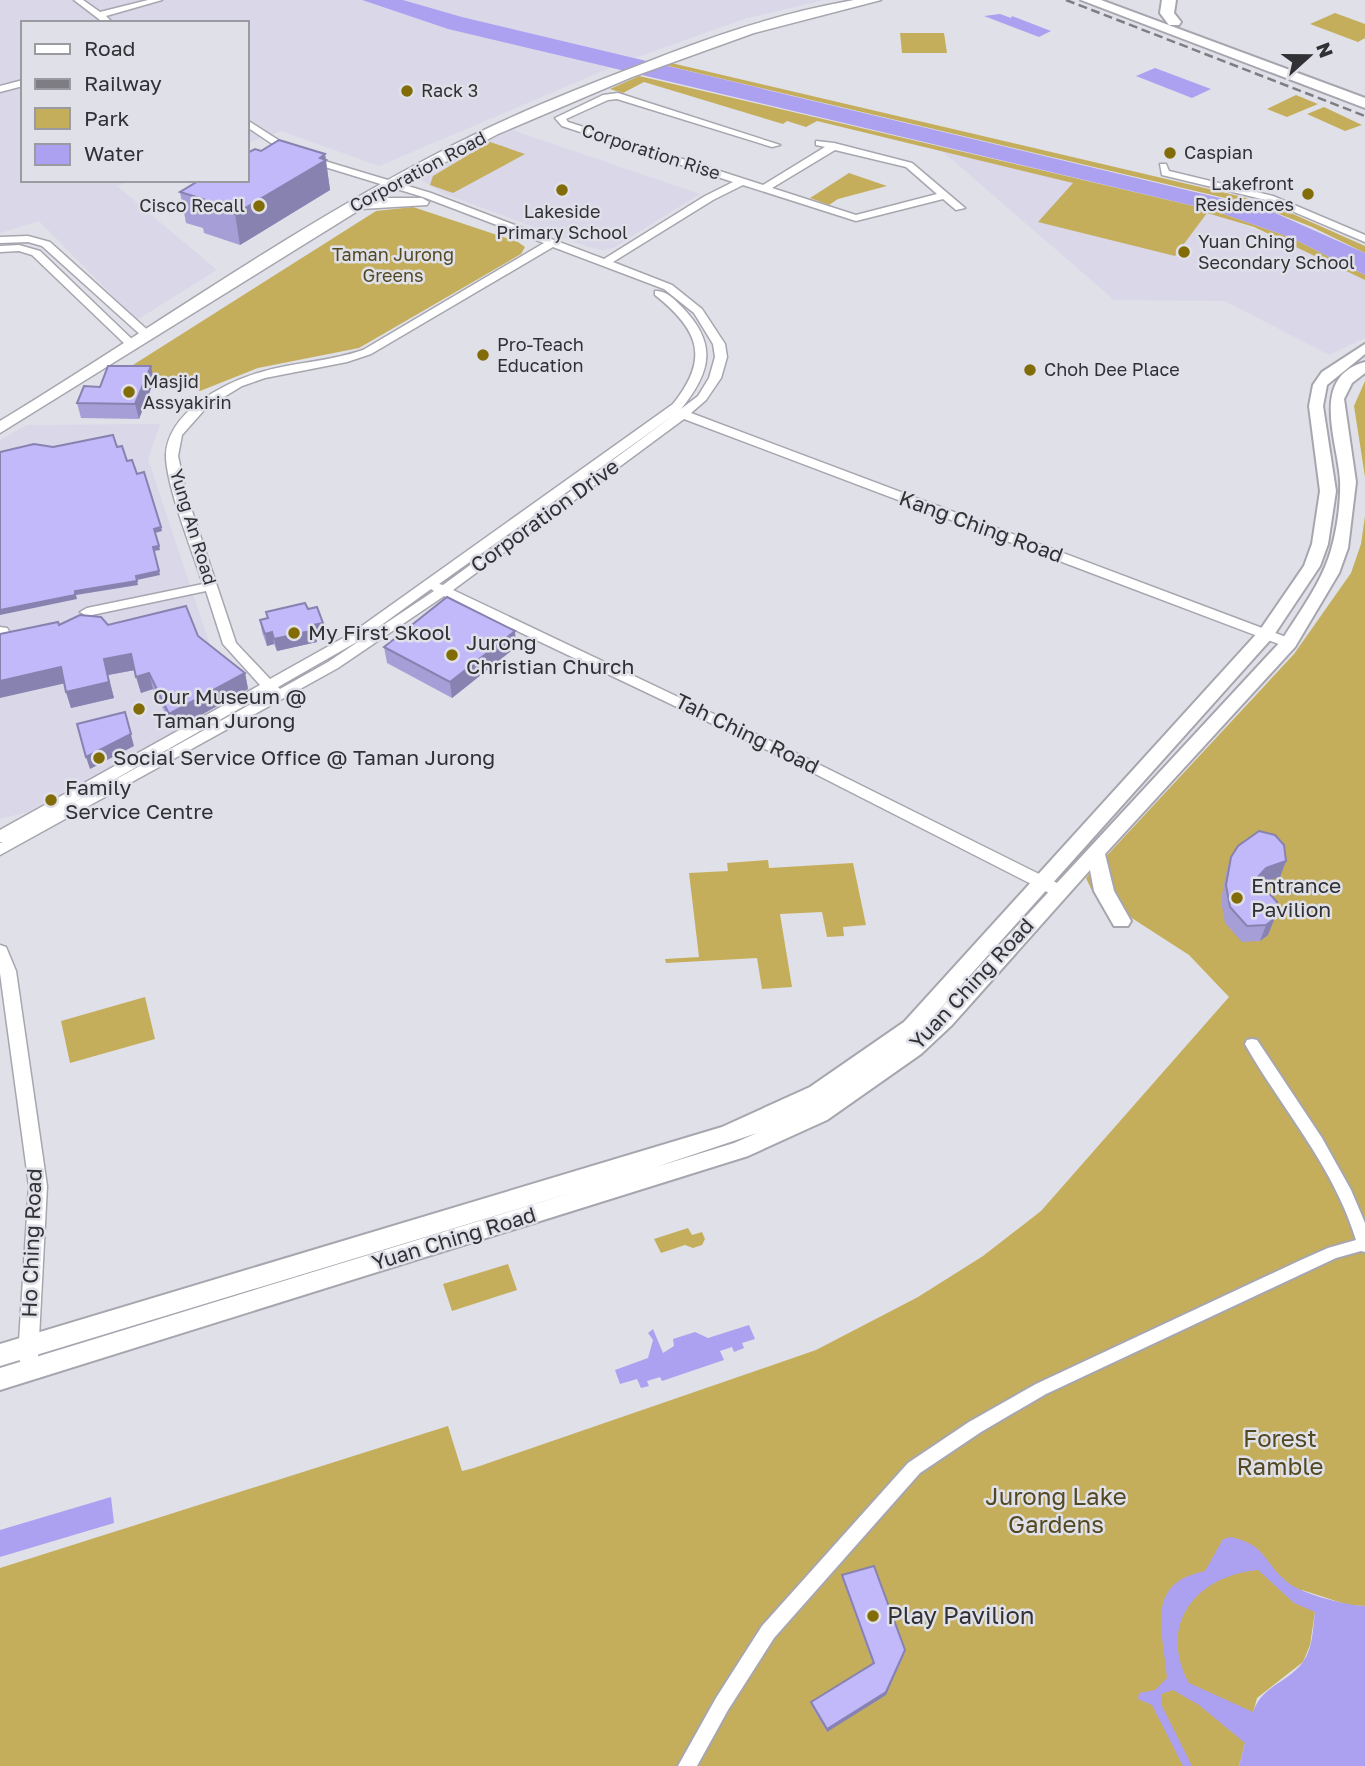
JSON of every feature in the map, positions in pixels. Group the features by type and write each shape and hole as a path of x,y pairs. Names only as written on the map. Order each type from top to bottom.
{"main road":[{"name":"Corporation Road","path":"0,428 378,183 510,121 654,59 747,23 844,0"},
{"name":"Corporation Road","path":"654,59 775,21 875,0"},
{"path":"1088,0 1365,103"},
{"path":"1116,0 1365,93"},
{"path":"1169,0 1167,13 1174,22"},
{"name":"Corporation Road","path":"0,419 347,211 378,183 415,171 510,121 576,103 624,72"},
{"path":"415,171 415,185 425,199"},
{"path":"347,211 383,202 425,199"}],"street":[{"path":"78,0 106,21"},
{"path":"99,15 158,0"},
{"path":"0,89 21,84"},
{"name":"Corporation Rise","path":"742,181 562,122 562,116 576,103 618,96 775,145"},
{"name":"Corporation Drive","path":"248,123 300,155 549,245 644,285 686,314 698,329 702,358 698,377 680,411"},
{"path":"819,143 909,165 960,208"},
{"path":"765,188 834,146"},
{"path":"1163,166 1165,173 1269,198 1365,239"},
{"path":"606,262 709,198 742,181 860,219 946,195"},
{"path":"0,240 28,239 46,244 137,337"},
{"name":"Corporation Drive","path":"0,837 273,690 333,665 680,411 702,398 715,379 721,357 719,341 701,314 684,297 657,282 606,262 549,245"},
{"name":"Yung An Road","path":"273,690 230,644 180,493 172,456 176,435 202,405 221,392 262,375 347,359 367,352 549,245"},
{"path":"0,249 19,248 36,254 137,337"},
{"name":"Yuan Ching Road","path":"0,1379 28,1359 313,1272 740,1150 819,1114 914,1048 945,1019 1053,883 1268,631 1314,560 1328,491 1316,398 1327,374 1365,348"},
{"name":"Yuan Ching Road","path":"1053,883 1095,852 1291,639 1334,565 1348,495 1337,399 1346,382 1365,366"},
{"name":"Kang Ching Road","path":"680,411 1291,639"},
{"path":"1314,560 1334,565"},
{"path":"86,612 211,586"},
{"name":"Tah Ching Road","path":"440,586 674,692 1053,883"},
{"name":"Corporation Drive","path":"0,850 273,690"},
{"path":"1095,852 1104,891 1121,921"},
{"name":"Ho Ching Road","path":"0,951 8,971 38,1186 28,1359"},
{"path":"687,1766 722,1704 768,1632 914,1468 975,1427 1041,1389 1333,1252 1365,1245 1361,1228 1321,1153 1252,1044"},
{"name":"Yuan Ching Road","path":"0,1355 28,1359"}],"shaded area":[{"path":"0,0 361,0 448,29 610,68 379,166 281,131 248,143 248,21 21,21 21,182 127,182 117,186 217,270 137,320 39,221 0,233"},
{"path":"404,0 824,0 744,19 635,58 462,17"},
{"name":"Lakeside Primary School","path":"512,130 700,194 613,248 602,250 444,194 418,178 457,154"},
{"name":"Yuan Ching Secondary School","path":"942,151 1220,216 1295,245 1365,280 1365,338 1329,355 1225,301 1114,300"},
{"path":"160,424 148,459 212,651 251,691 27,812 0,819 0,440 27,425"}],"green space":[{"path":"1335,13 1365,24 1365,38 1358,42 1310,24"},
{"path":"900,33 944,33 947,53 902,53"},
{"path":"667,62 1243,197 1293,214 1365,246 1365,253 1312,227 1266,209 664,65"},
{"path":"639,76 1215,211 1292,238 1365,275 1365,280 1254,227 1207,213 1175,256 1038,222 1073,183 817,121 806,127 787,121 783,124 644,82 623,93 610,89"},
{"path":"1296,95 1318,104 1287,117 1267,109"},
{"path":"1324,107 1362,125 1345,131 1307,114"},
{"path":"490,142 525,154 453,193 430,185 433,176"},
{"path":"849,173 887,186 838,199 829,205 810,198"},
{"name":"Taman Jurong Greens","path":"413,207 518,242 525,247 521,254 359,348 258,368 200,391 133,365 376,211"},
{"path":"1365,381 1365,477 1354,406"},
{"name":"Jurong Lake Gardens","path":"1365,516 1365,1606 1348,1605 1302,1590 1315,1612 1310,1645 1303,1662 1257,1698 1239,1766 0,1766 0,1568 448,1426 462,1471 474,1468 816,1350 918,1297 983,1256 1041,1211 1229,997 1189,955 1093,893 1086,878 1294,654 1351,573 1361,544"},
{"path":"768,860 769,868 853,863 866,925 843,927 844,936 827,937 822,912 780,914 792,987 762,989 757,958 666,963 665,959 699,957 689,873 728,871 727,863"},
{"path":"145,997 155,1039 70,1063 61,1021"},
{"path":"688,1228 692,1235 702,1232 705,1239 702,1245 693,1248 685,1245 661,1253 654,1239"},
{"path":"508,1264 517,1290 452,1311 443,1284"}],"water":[{"path":"362,0 403,0 462,17 1266,209 1365,253 1365,275 1292,238 1215,211 448,29"},
{"path":"1000,14 1051,31 1039,37 984,16"},
{"path":"1155,68 1211,89 1192,98 1136,76"},
{"path":"749,1325 755,1339 742,1343 744,1348 734,1352 732,1347 720,1351 724,1360 662,1381 660,1377 647,1381 649,1386 641,1388 637,1379 620,1384 615,1370 648,1358 653,1340 648,1333 653,1329 663,1353 674,1346 673,1339 695,1332 708,1338"},
{"path":"111,1497 114,1523 0,1557 0,1530"},
{"path":"1231,1537 1251,1544 1263,1554 1278,1574 1301,1590 1346,1604 1365,1606 1365,1766 1239,1766 1245,1743 1199,1705 1173,1690 1161,1694 1161,1704 1192,1766 1183,1766 1152,1705 1138,1699 1139,1693 1155,1690 1167,1678 1161,1626 1165,1597 1173,1586 1186,1577 1205,1571 1223,1539","holes":["1258,1570 1294,1603 1315,1612 1309,1651 1297,1669 1262,1696 1253,1712 1189,1683 1180,1661 1180,1623 1188,1607 1200,1593 1236,1574"]}],"building":[{"path":"279,140 325,154 320,158 326,160 235,214 198,202 203,199 180,192 197,182 248,182 248,152 255,149 261,151"},
{"path":"108,366 151,366 135,404 77,403 84,386 100,387"},
{"path":"113,435 117,447 122,446 127,461 132,460 137,474 144,472 161,527 154,529 159,546 153,547 159,571 136,576 137,581 75,591 75,595 0,610 0,452 34,444 53,447"},
{"name":"Jurong Christian Church","path":"447,597 515,631 450,682 384,647"},
{"path":"305,603 308,609 317,607 323,623 313,625 315,630 274,639 272,632 265,634 260,620 268,618 266,612"},
{"path":"186,606 198,636 245,673 169,714 149,673 136,677 131,654 104,659 109,682 66,692 61,667 0,681 0,634 58,622 59,625 80,615 101,617 108,625"},
{"path":"125,712 131,734 86,757 77,724"},
{"name":"Entrance Pavilion","path":"1259,831 1275,835 1284,845 1286,861 1266,868 1256,879 1277,902 1278,910 1274,919 1266,925 1247,926 1230,907 1226,885 1231,857 1238,846"},
{"name":"Play Pavilion","path":"874,1566 905,1650 886,1692 827,1729 811,1702 874,1663 842,1575"}],"railway":[{"path":"1066,0 1365,116"}],"place":[{"name":"Rack 3","path":"407,91"},
{"name":"Caspian","path":"1170,153"},
{"name":"Lakeside Primary School","path":"562,190"},
{"name":"Lakefront Residences","path":"1308,194"},
{"name":"Cisco Recall","path":"259,206"},
{"name":"Yuan Ching Secondary School","path":"1184,252"},
{"name":"Pro-Teach Education","path":"483,355"},
{"name":"Choh Dee Place","path":"1030,370"},
{"name":"Masjid Assyakirin","path":"129,392"},
{"name":"My First Skool","path":"294,633"},
{"name":"Jurong Christian Church","path":"452,655"},
{"name":"Our Museum @ Taman Jurong","path":"139,709"},
{"name":"Social Service Office @ Taman Jurong","path":"99,758"},
{"name":"Family Service Centre","path":"51,800"},
{"name":"Entrance Pavilion","path":"1237,898"},
{"name":"Play Pavilion","path":"873,1616"}],"park label":[{"name":"Forest Ramble","path":"1280,1453"}]}
